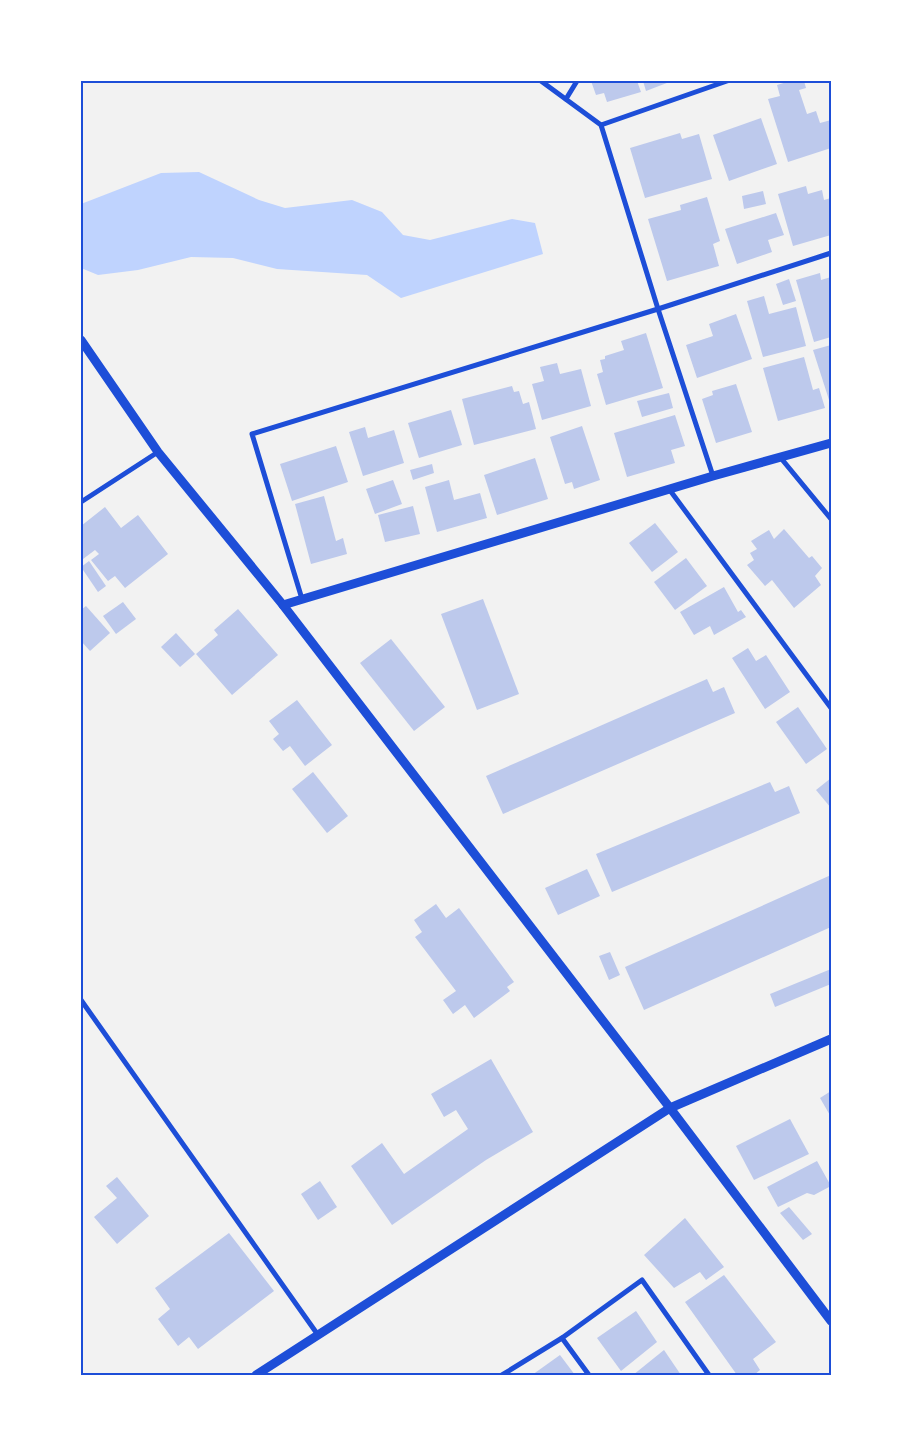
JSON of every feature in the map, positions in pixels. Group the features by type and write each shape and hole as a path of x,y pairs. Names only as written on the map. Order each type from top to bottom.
{"street":[{"path":"541,81 601,125 658,309 713,476"},
{"path":"566,99 577,81"},
{"path":"601,125 727,81"},
{"path":"302,599 252,434 658,309 831,253"},
{"path":"81,340 158,452 283,605 670,1108 831,1321"},
{"path":"283,605 669,489 831,443"},
{"path":"81,502 158,452"},
{"path":"780,457 831,519"},
{"path":"669,489 831,708"},
{"path":"81,1000 318,1336"},
{"path":"256,1375 670,1108 831,1039"},
{"path":"502,1375 562,1338 642,1280 709,1375"},
{"path":"562,1338 589,1375"}],"water":[{"path":"199,172 259,200 285,208 352,200 382,212 403,235 430,240 512,219 535,223 543,254 401,298 367,275 277,269 233,258 191,257 138,270 98,275 81,268 81,204 161,173"}],"building":[{"path":"591,81 637,81 641,92 607,102 604,93 596,95"},
{"path":"643,81 672,81 646,91"},
{"path":"790,81 804,81 806,88 799,90 807,114 816,111 820,123 831,120 831,148 788,162 768,99 780,96 777,85"},
{"path":"761,118 777,164 729,181 713,135"},
{"path":"680,133 682,139 699,134 712,179 645,198 630,148"},
{"path":"806,186 808,194 822,190 824,200 831,198 831,235 793,246 778,194"},
{"path":"763,191 766,204 744,209 742,196"},
{"path":"707,197 720,241 713,244 719,266 667,281 648,219 681,210 680,205"},
{"path":"776,213 784,235 768,240 772,252 737,264 725,229"},
{"path":"820,273 821,280 831,277 831,337 814,342 796,280"},
{"path":"789,279 796,301 783,305 776,284"},
{"path":"764,296 769,314 796,307 806,346 763,357 747,301"},
{"path":"736,314 752,359 697,378 686,345 713,336 709,324"},
{"path":"646,333 663,388 606,405 597,374 603,372 600,360 605,359 605,356 624,350 621,341"},
{"path":"831,345 831,403 830,403 813,350"},
{"path":"804,357 813,390 819,388 825,408 778,421 763,368"},
{"path":"557,363 560,374 581,369 591,406 542,420 532,384 544,381 540,367"},
{"path":"736,384 752,432 716,443 702,399 713,395 712,391"},
{"path":"512,386 514,392 519,391 523,404 529,402 536,429 474,445 462,399"},
{"path":"669,393 673,408 642,417 637,401"},
{"path":"451,410 462,445 419,458 408,423"},
{"path":"675,415 685,446 671,450 675,463 627,477 614,433"},
{"path":"582,426 600,480 574,489 572,482 565,484 550,437"},
{"path":"365,427 368,438 394,430 404,463 363,476 349,432"},
{"path":"336,446 348,482 292,501 280,464"},
{"path":"535,458 548,499 497,515 484,475"},
{"path":"432,464 434,473 413,480 410,470"},
{"path":"393,480 402,504 375,514 366,489"},
{"path":"449,480 454,500 480,493 487,518 437,532 425,487"},
{"path":"324,496 336,541 343,538 347,554 311,564 295,504"},
{"path":"413,506 420,534 385,542 378,515"},
{"path":"105,507 121,528 138,515 168,554 125,588 115,576 108,581 91,560 99,554 95,550 83,559 81,557 81,526"},
{"path":"655,523 678,552 652,572 629,543"},
{"path":"784,529 809,558 812,556 822,568 815,576 821,585 794,608 772,580 765,586 747,565 754,560 750,553 757,549 751,541 769,530 774,539"},
{"path":"686,558 707,586 675,610 654,582"},
{"path":"89,561 106,586 98,592 81,567"},
{"path":"724,587 738,612 741,610 746,617 714,635 710,626 694,635 680,612"},
{"path":"483,599 519,694 477,710 441,614"},
{"path":"123,602 136,619 116,634 103,616"},
{"path":"86,606 110,633 90,651 81,641 81,610"},
{"path":"238,609 278,655 232,695 196,654 218,635 214,630"},
{"path":"176,633 195,654 180,667 161,647"},
{"path":"391,639 445,707 414,731 360,663"},
{"path":"748,648 756,661 766,655 790,692 765,709 732,658"},
{"path":"707,679 713,692 724,687 735,713 503,814 486,776"},
{"path":"297,700 332,745 305,766 290,746 283,751 273,739 279,734 269,721"},
{"path":"798,707 827,749 806,764 776,722"},
{"path":"313,772 348,816 327,833 292,789"},
{"path":"831,778 831,808 816,790"},
{"path":"770,782 775,792 789,786 800,813 612,892 596,854"},
{"path":"587,869 600,896 558,915 545,888"},
{"path":"831,875 831,927 644,1010 625,967"},
{"path":"436,904 446,918 459,908 514,982 507,987 510,991 474,1018 465,1005 453,1014 443,1000 456,991 415,937 422,932 414,920"},
{"path":"610,952 620,975 609,980 599,956"},
{"path":"831,969 831,984 775,1007 770,994"},
{"path":"491,1059 533,1132 486,1160 392,1225 351,1166 382,1143 404,1174 468,1129 456,1110 444,1117 431,1094"},
{"path":"831,1091 831,1117 820,1098"},
{"path":"790,1119 809,1154 754,1180 736,1146"},
{"path":"817,1161 831,1186 814,1195 807,1193 778,1207 767,1187"},
{"path":"117,1177 149,1216 117,1244 94,1217 117,1198 106,1186"},
{"path":"320,1181 337,1207 318,1220 301,1194"},
{"path":"789,1207 812,1234 803,1240 780,1213"},
{"path":"685,1218 724,1267 706,1280 700,1272 674,1288 644,1255"},
{"path":"229,1233 274,1291 198,1349 189,1337 178,1346 158,1319 170,1309 155,1288"},
{"path":"724,1275 776,1342 753,1359 760,1370 754,1375 737,1375 685,1302"},
{"path":"636,1311 657,1342 621,1371 597,1338"},
{"path":"664,1350 681,1375 633,1375"},
{"path":"560,1355 575,1375 532,1375"}]}
